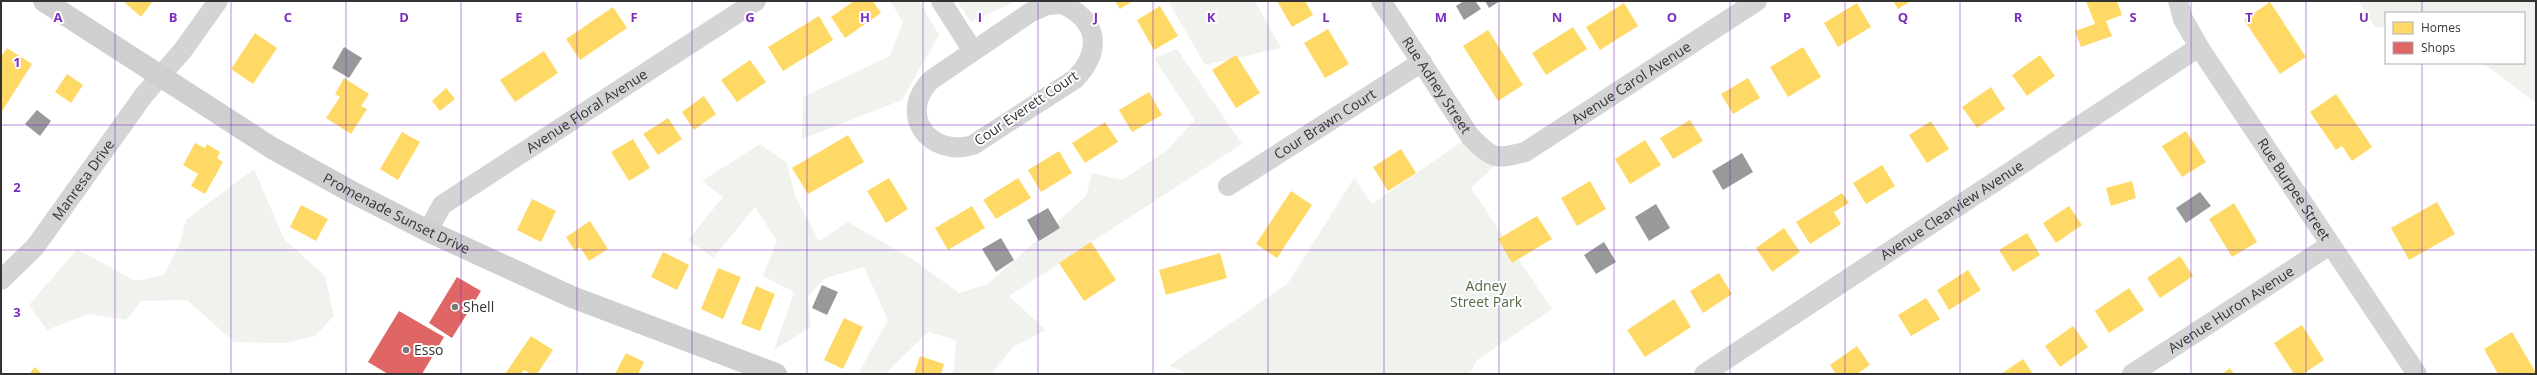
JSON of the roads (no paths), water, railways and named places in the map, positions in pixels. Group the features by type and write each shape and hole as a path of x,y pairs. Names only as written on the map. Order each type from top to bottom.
{"street":[{"name":"Promenade Sunset Drive","path":"44,1 272,148 350,191 428,231 572,297 776,374"},
{"path":"160,75 183,50 218,1"},
{"name":"Avenue Floral Avenue","path":"428,231 442,205 756,1"},
{"path":"941,1 973,51"},
{"name":"Rue Adney Street","path":"1381,1 1470,136 1485,152 1502,158"},
{"name":"Avenue Carol Avenue","path":"1502,158 1525,152 1757,1"},
{"name":"Rue Burpee Street","path":"2178,1 2183,19 2199,47 2417,374"},
{"name":"Cour Everett Court","path":"1047,4 1062,4 1076,10 1087,22 1093,36 1092,52 1086,67 1075,79 973,145 960,149 946,148 932,141 922,131 917,116 916,102 921,89 931,80 973,51 1031,12 1047,4"},
{"name":"Avenue Clearview Avenue","path":"1704,374 2199,47"},
{"name":"Cour Brawn Court","path":"1228,186 1422,62"},
{"name":"Manresa Drive","path":"1,280 35,247 160,75"},
{"name":"Avenue Huron Avenue","path":"2132,374 2330,245"}],"place":[{"name":"Shell","path":"455,307"},
{"name":"Esso","path":"406,350"}],"park label":[{"name":"Adney Street Park","path":"1486,294"}]}
